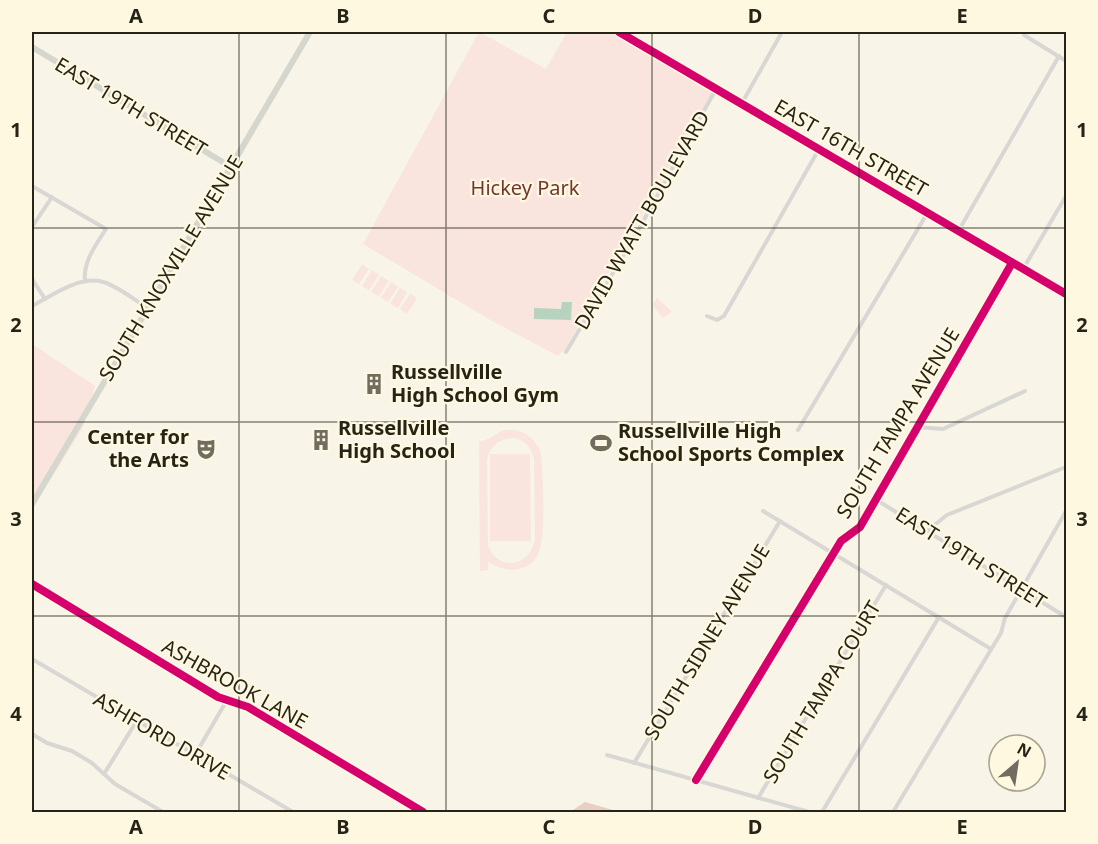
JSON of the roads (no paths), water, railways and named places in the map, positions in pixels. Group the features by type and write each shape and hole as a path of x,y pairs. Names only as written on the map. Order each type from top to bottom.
{"street":[{"name":"SOUTH KNOXVILLE AVENUE","path":"32,504 310,32"},
{"name":"EAST 16TH STREET","path":"619,32 1066,294"},
{"path":"741,102 781,33 774,32"},
{"path":"1024,35 1066,61"},
{"name":"EAST 19TH STREET","path":"32,47 231,167"},
{"path":"959,230 1059,56"},
{"name":"DAVID WYATT BOULEVARD","path":"566,352 636,234 717,88"},
{"path":"706,316 717,320 724,316 820,149"},
{"path":"32,186 106,229 87,261 84,270 85,281"},
{"path":"1022,269 1066,196"},
{"path":"32,227 52,198"},
{"path":"798,430 928,212"},
{"name":"SOUTH TAMPA AVENUE","path":"696,780 833,553 841,541 860,526 1012,263"},
{"path":"32,279 45,299"},
{"path":"32,306 85,281 103,282 148,308"},
{"path":"917,427 943,429 1025,391"},
{"path":"927,531 947,515 1066,467"},
{"name":"EAST 19TH STREET","path":"875,499 1066,617"},
{"path":"763,511 991,649"},
{"path":"893,813 1001,633 1005,618 1066,511"},
{"name":"SOUTH SIDNEY AVENUE","path":"634,763 780,521"},
{"name":"ASHBROOK LANE","path":"32,584 208,691 248,707 423,813"},
{"name":"SOUTH TAMPA COURT","path":"758,798 886,585"},
{"path":"822,813 939,617"},
{"name":"ASHFORD DRIVE","path":"32,659 293,813"},
{"path":"195,754 227,700"},
{"path":"104,774 136,722"},
{"path":"32,734 47,743 72,751 92,763 115,784 163,813"},
{"path":"607,755 809,813"}],"place":[{"name":"Russellville High School Gym","path":"374,384"},
{"name":"Russellville High School","path":"321,440"},
{"name":"Russellville High School Sports Complex","path":"601,443"},
{"name":"Center for the Arts","path":"206,449"}],"park label":[{"name":"Hickey Park","path":"525,188"}]}
